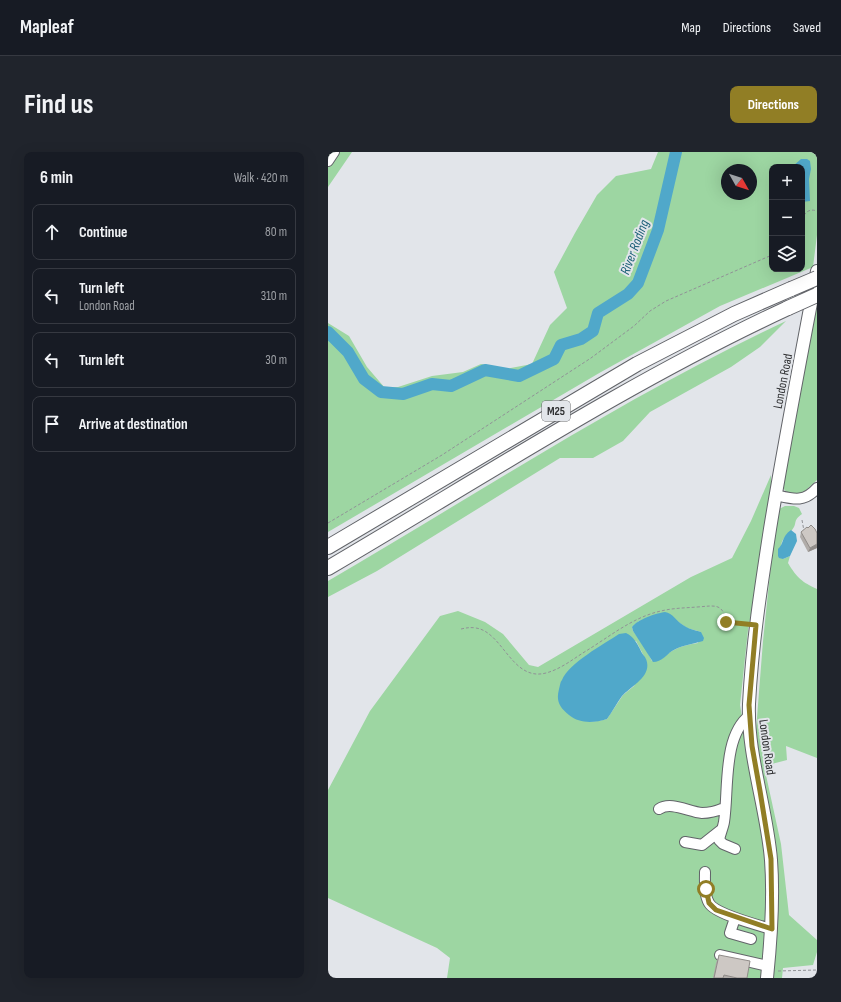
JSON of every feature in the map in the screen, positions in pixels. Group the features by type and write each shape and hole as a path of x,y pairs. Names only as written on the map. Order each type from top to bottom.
{"highway":[{"name":"M25","path":"328,547 637,364 734,314 817,278"},
{"name":"M25","path":"328,568 646,380 701,350 817,295"}],"main road":[{"name":"London Road","path":"768,972 772,929 771,859 752,746 749,705 758,601 790,410 817,271"}],"street":[{"path":"328,161 334,152"},
{"path":"776,496 802,499 817,488"},
{"path":"735,849 720,842 719,840 724,821 724,808 732,747 737,731 750,716"},
{"path":"659,809 663,806 668,806 705,813 724,808"},
{"path":"685,842 702,845 722,830"},
{"path":"705,872 709,903 716,910 735,918 772,929"},
{"path":"735,918 730,933 751,939"},
{"path":"720,955 768,972"}],"path":[{"path":"805,214 807,211 817,211"},
{"path":"328,523 442,455 578,366 634,326 650,311 666,301 769,255"},
{"path":"802,520 802,528 804,531"},
{"path":"461,629 470,627 486,632 518,666 531,674 537,675 558,669 631,623 659,611 674,608 716,606 722,609 725,614 726,622 756,625"},
{"path":"768,972 817,970"}],"green space":[{"path":"328,152 352,152 328,187"},
{"path":"658,152 817,152 817,235 813,267 805,270 805,164 769,164 769,272 801,272 720,306 601,372 328,532 328,323 349,336 367,367 385,388 398,387 432,376 463,372 481,364 506,369 532,364 550,325 567,308 554,272 597,195 616,176 651,169"},
{"path":"817,305 817,480 805,491 799,493 799,495 788,492 784,489 781,483"},
{"path":"786,321 760,347 731,367 650,412 623,441 593,458 560,458 377,571 328,597 328,581 554,446 669,380"},
{"path":"771,475 771,487 760,566 748,630 740,705 767,862 767,904 761,978 447,978 450,958 437,948 328,898 328,790 370,711 440,616 458,611 485,622 503,634 529,665 538,667 691,577 732,558 751,521","holes":["646,619 677,621 687,628 701,632 698,643 680,647 662,658 652,661 632,627 639,621","636,641 646,660 634,686 623,695 607,719 589,721 580,720 571,716 582,659 594,651"]},
{"path":"785,506 794,506 799,508 802,514 797,518 794,528 782,542 781,549 783,559 790,556 788,563 797,576 807,584 817,589 817,758 786,746 787,760 764,766 781,844 789,915 817,940 817,952 813,965 783,968 782,978 770,978 774,885 755,743 772,554 779,509"}],"water":[{"path":"801,159 807,159 810,161 810,201 805,202 805,164 795,164"},
{"path":"791,530 796,534 797,541 790,556 783,559 779,558 778,549 786,535"},
{"path":"665,612 670,614 685,626 701,632 704,638 703,641 680,647 672,651 661,660 653,662 633,631 632,627 634,624 647,617"},
{"path":"626,633 631,636 639,646 646,659 647,665 644,676 622,696 607,719 587,722 573,718 559,704 558,693 560,683 572,667 596,648 619,634"}],"building":[{"path":"811,525 817,533 817,544 810,548 801,532"},
{"path":"719,955 750,961 747,978 737,978 724,975 723,978 714,978"}],"waterway":[{"name":"River Roding","path":"328,332 348,352 364,379 381,392 403,394 432,384 451,386 485,370 519,376 554,359 561,345 581,339 593,331 598,313 628,294 638,283 658,230 676,152"}],"route":[{"path":"706,889 709,903 716,910 735,918 772,929 771,859 752,746 749,705 756,625 726,622"}]}
